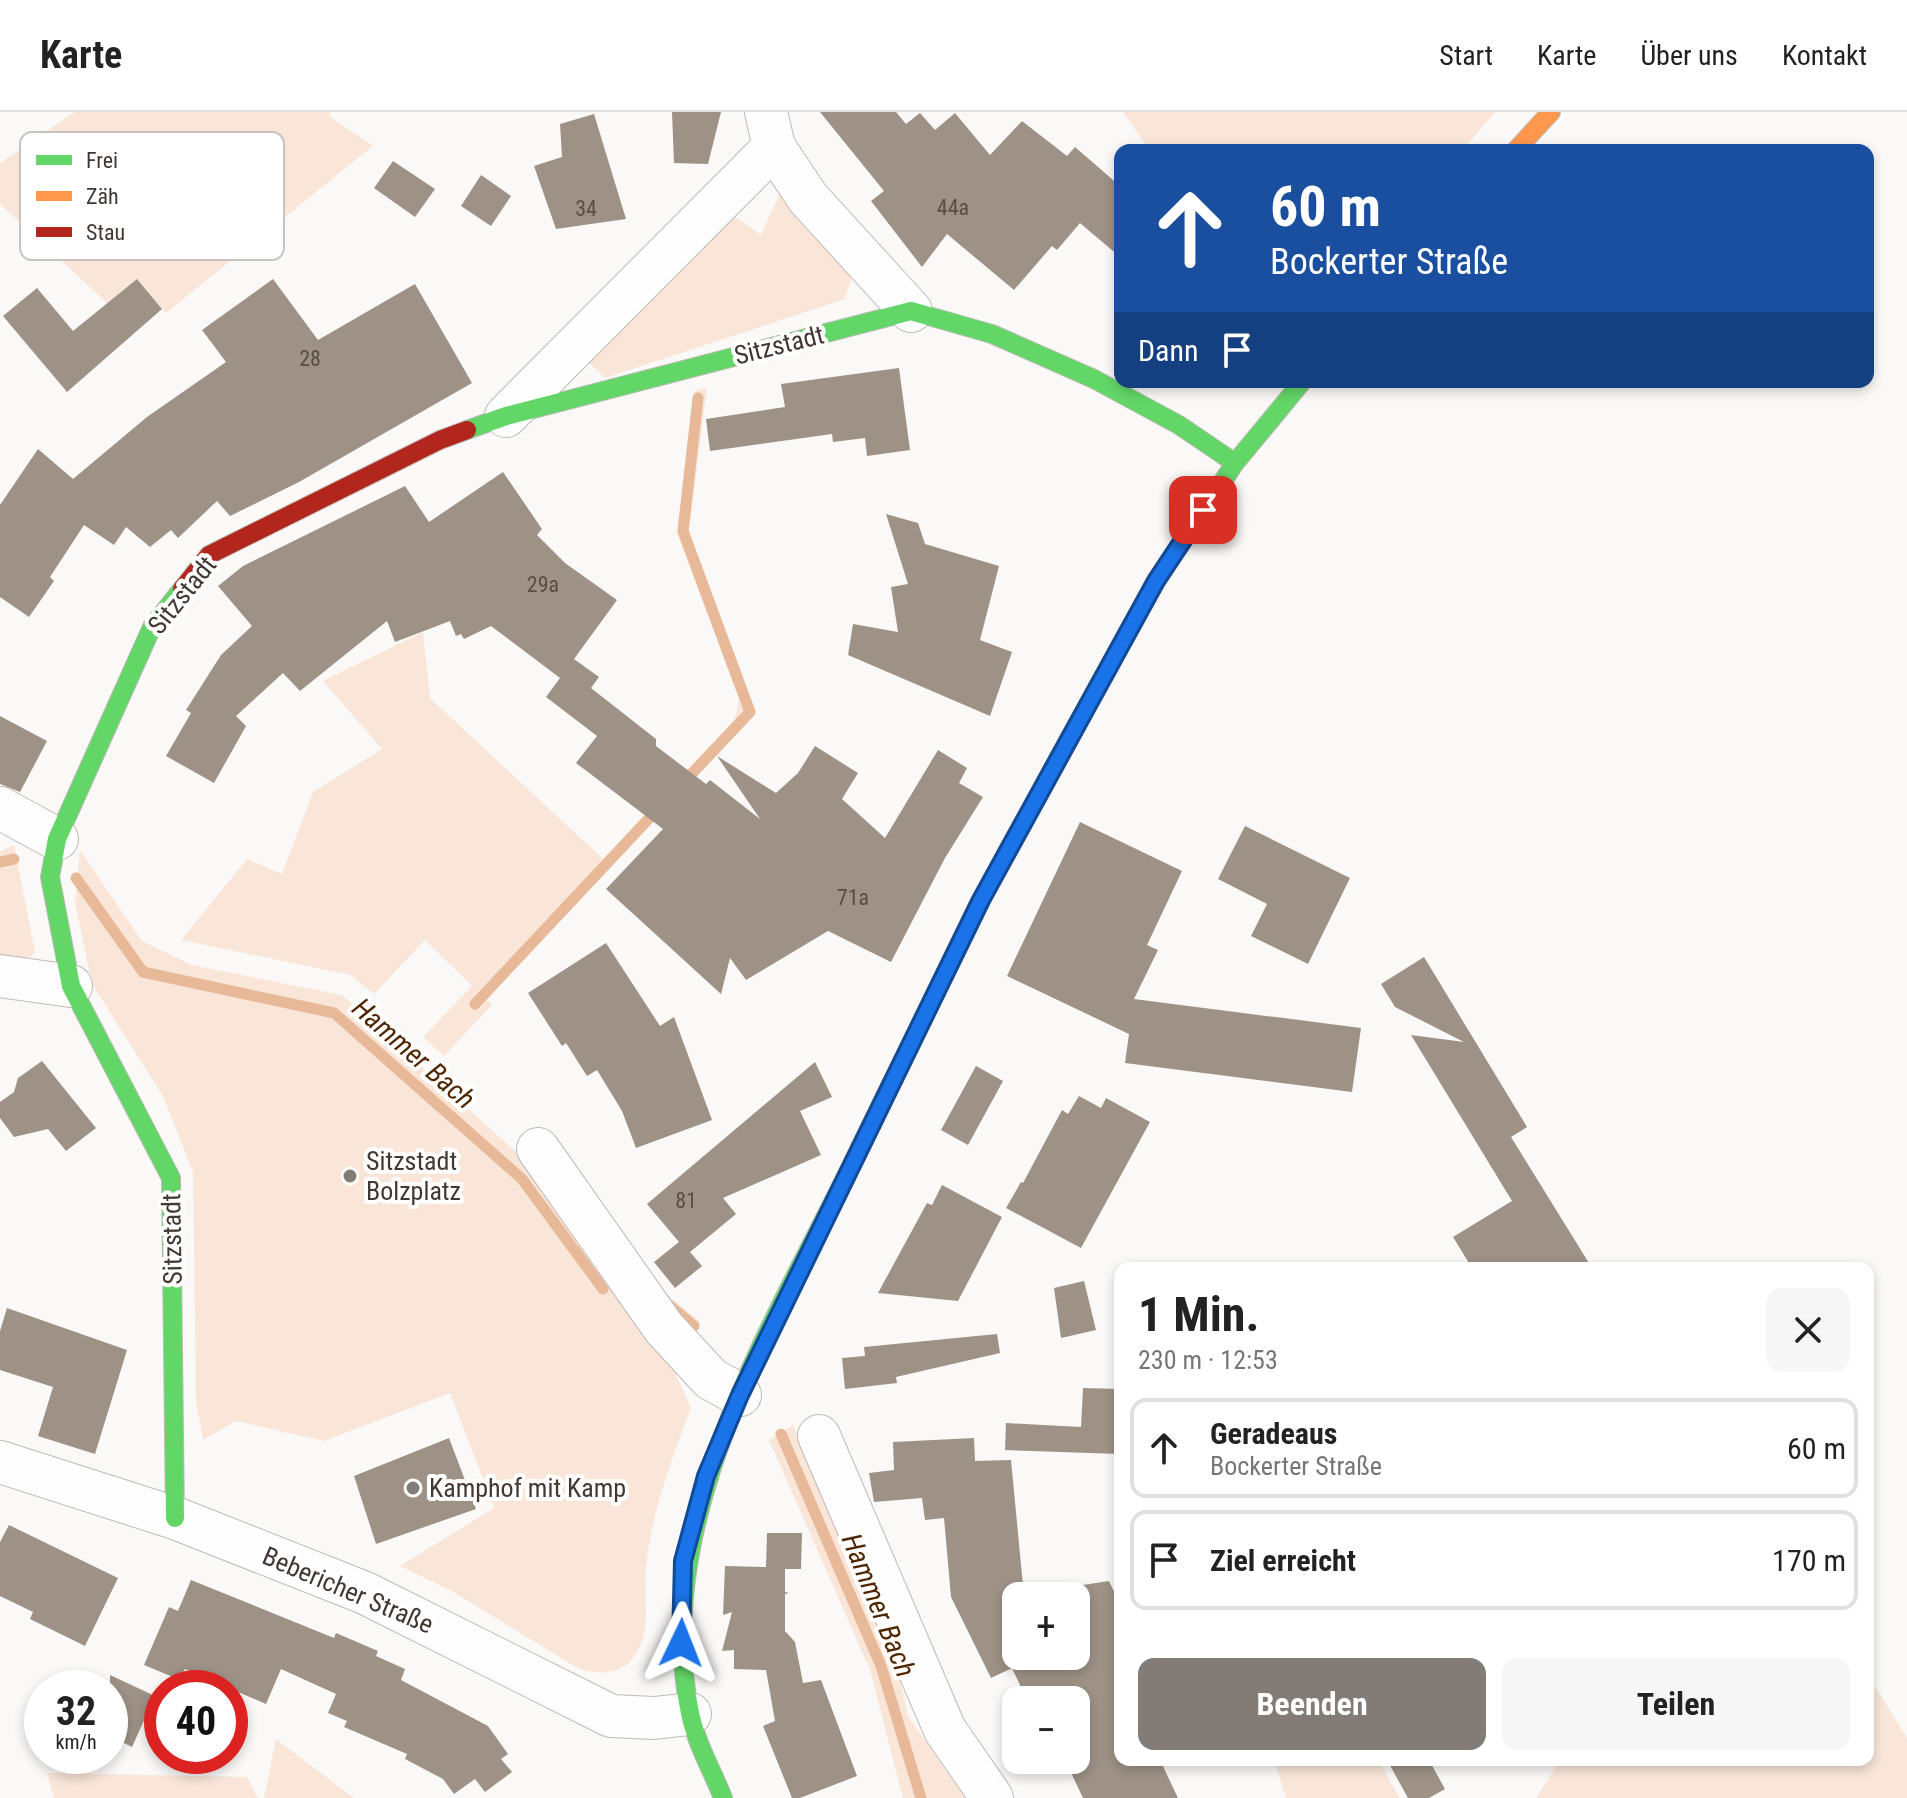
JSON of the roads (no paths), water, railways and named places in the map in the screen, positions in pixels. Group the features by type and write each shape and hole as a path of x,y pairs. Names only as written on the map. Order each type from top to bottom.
{"street":[{"path":"1522,144 1551,112"},
{"name":"Sitzstadt","path":"175,1518 171,1178 71,986 50,877 57,839 152,627 209,555 440,440 506,416 911,311 808,198 770,130 506,416"},
{"path":"911,311 992,334 1094,379 1179,425 1235,463"},
{"path":"723,1798 690,1714 681,1643 683,1561 706,1476 740,1395 981,900 1156,581 1235,463 1297,388"},
{"path":"0,808 57,839"},
{"path":"0,976 71,986"},
{"path":"538,1149 664,1328 711,1379 740,1395"},
{"path":"819,1436 945,1730 992,1798"},
{"name":"Bebericher Straße","path":"0,1462 175,1518 365,1593 611,1716 654,1718 690,1714"}],"waterway":[{"path":"684,782 750,712 683,531 698,398"},
{"path":"475,1004 658,809"},
{"name":"Hammer Bach","path":"0,862 14,859"},
{"name":"Hammer Bach","path":"76,878 143,972 334,1013 522,1179 603,1289"},
{"name":"Hammer Bach","path":"670,1306 694,1326"},
{"name":"Hammer Bach","path":"781,1434 881,1666 921,1798"}],"place":[{"name":"Sitzstadt Bolzplatz","path":"350,1176"},
{"name":"Kamphof mit Kamp","path":"413,1488"}]}
